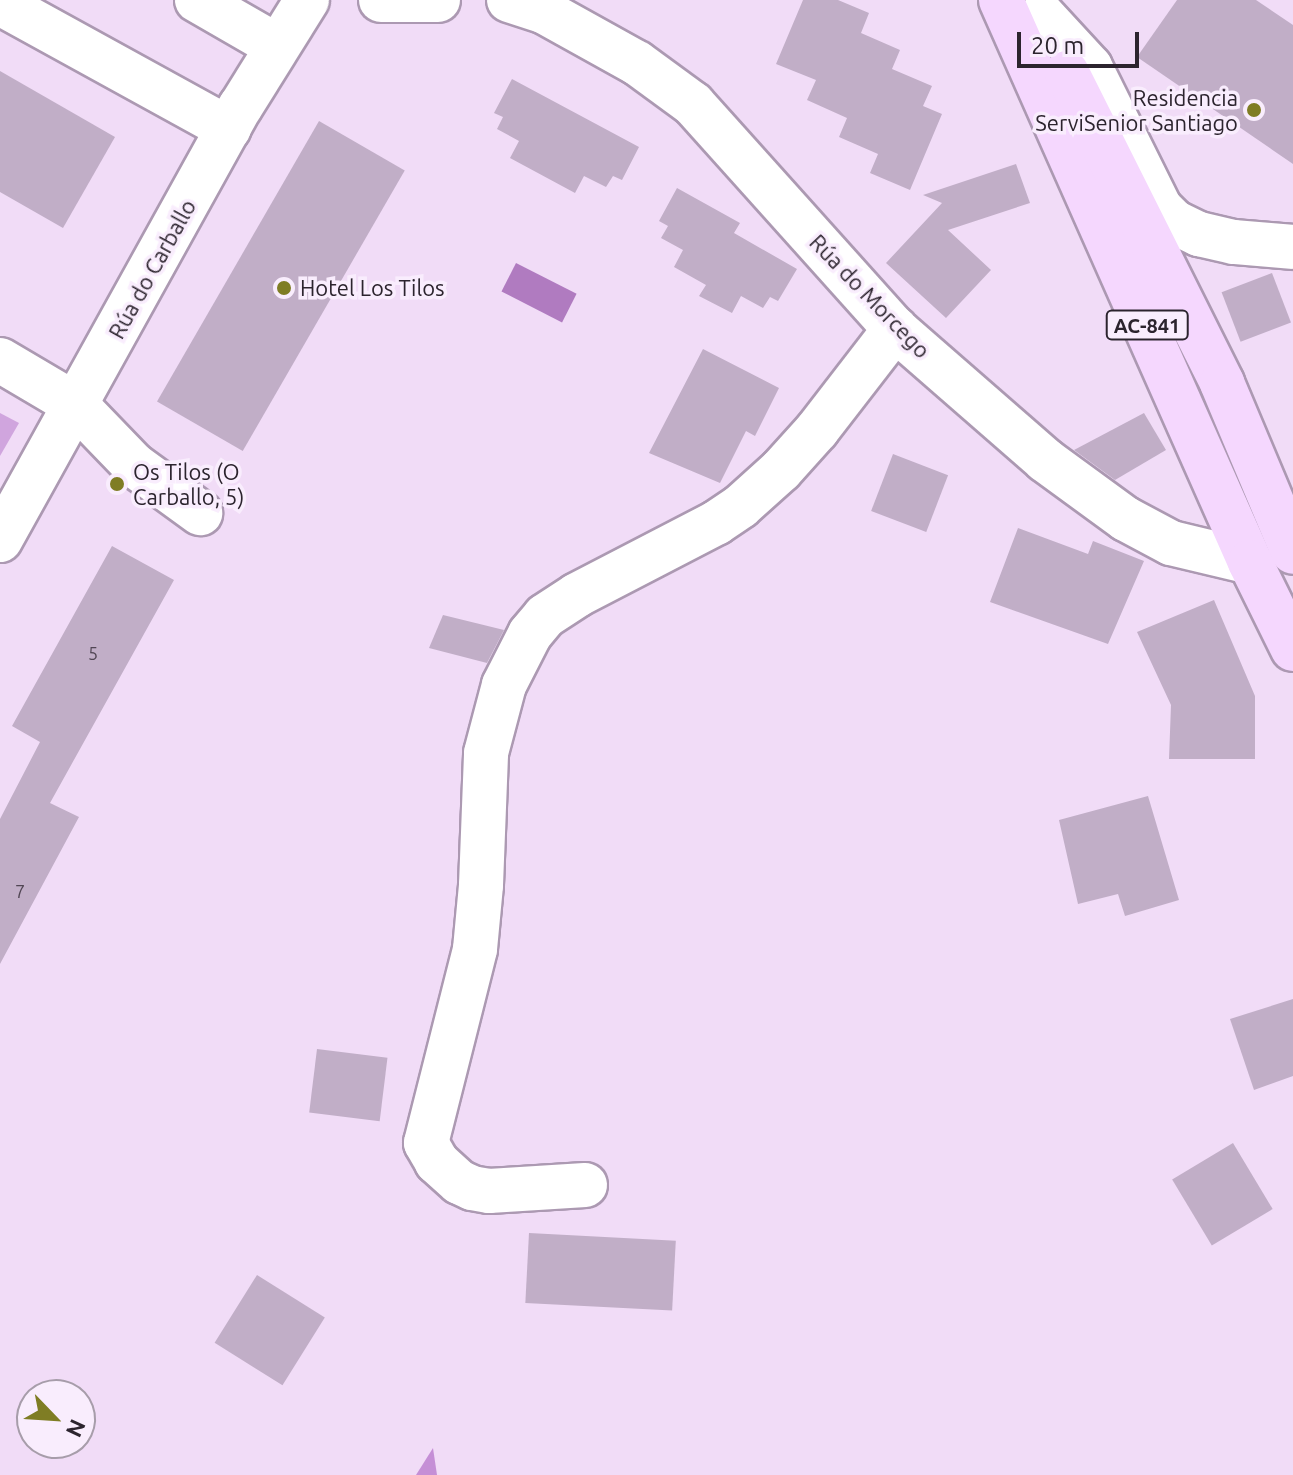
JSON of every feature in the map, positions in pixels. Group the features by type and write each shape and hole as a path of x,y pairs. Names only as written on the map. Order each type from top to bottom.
{"main road":[{"name":"AC-841","path":"1023,10 1074,91 1166,253 1180,347 1280,490 1293,552"},
{"name":"AC-841","path":"1023,10 1180,347 1250,562 1293,649"}],"street":[{"path":"197,0 277,46"},
{"name":"Rúa do Carballo","path":"0,540 229,129 307,0"},
{"path":"381,0 438,0"},
{"name":"Rúa do Morcego","path":"509,0 545,12 637,63 693,104 895,329 1045,460 1126,519 1171,543 1250,562"},
{"path":"0,3 229,129"},
{"path":"1166,253 1199,234 1234,242 1293,247"},
{"path":"585,1185 489,1191 472,1188 459,1182 437,1162 426,1143 475,949 481,885 486,753 504,685 530,634 545,616 577,595 716,523 741,506 781,470 817,430 895,329"},
{"path":"0,360 76,405 134,465 200,513"},
{"path":"1280,490 1277,562 1293,604"}],"shaded area":[{"path":"516,263 577,294 562,322 501,292"},
{"path":"0,413 19,423 0,456"},
{"path":"433,1448 437,1475 416,1475"}],"building":[{"path":"803,0 838,0 869,13 861,33 900,50 892,69 932,86 923,106 942,114 910,190 870,173 878,154 839,137 847,118 807,100 816,80 776,64"},
{"name":"Residencia ServiSenior Santiago","path":"1177,0 1256,0 1293,25 1293,164 1137,57"},
{"path":"0,71 115,137 63,228 0,192"},
{"path":"512,79 639,147 622,180 613,176 606,187 584,176 575,193 510,158 519,141 497,129 503,117 494,113"},
{"name":"Hotel Los Tilos","path":"319,121 405,170 243,451 157,402"},
{"path":"1016,164 1030,203 948,230 991,270 946,318 886,263 942,203 923,195"},
{"path":"677,188 740,223 734,233 797,269 778,301 770,297 763,308 741,296 732,313 699,296 706,285 674,267 683,250 661,238 668,226 659,221"},
{"path":"1272,273 1291,322 1241,342 1222,292"},
{"path":"703,349 779,388 755,436 746,431 720,483 649,453"},
{"path":"1144,413 1166,450 1115,480 1074,450"},
{"path":"893,454 948,475 926,532 871,511"},
{"path":"1018,528 1088,554 1093,541 1144,561 1108,644 990,602"},
{"path":"112,546 174,580 50,803 79,817 0,964 0,819 40,742 12,726"},
{"path":"1214,600 1255,696 1255,759 1169,759 1171,705 1137,632"},
{"path":"443,615 504,630 487,663 429,648"},
{"path":"1148,796 1179,900 1125,916 1118,894 1078,904 1059,820"},
{"path":"1293,999 1293,1076 1254,1090 1230,1019"},
{"path":"317,1049 387,1058 380,1121 309,1113"},
{"path":"1233,1143 1273,1209 1212,1246 1172,1180"},
{"path":"529,1233 676,1241 672,1311 525,1303"},
{"path":"257,1275 325,1317 282,1385 215,1343"}],"place":[{"name":"Residencia ServiSenior Santiago","path":"1254,110"},
{"name":"Hotel Los Tilos","path":"284,288"},
{"name":"Os Tilos (O Carballo, 5)","path":"117,484"}]}
